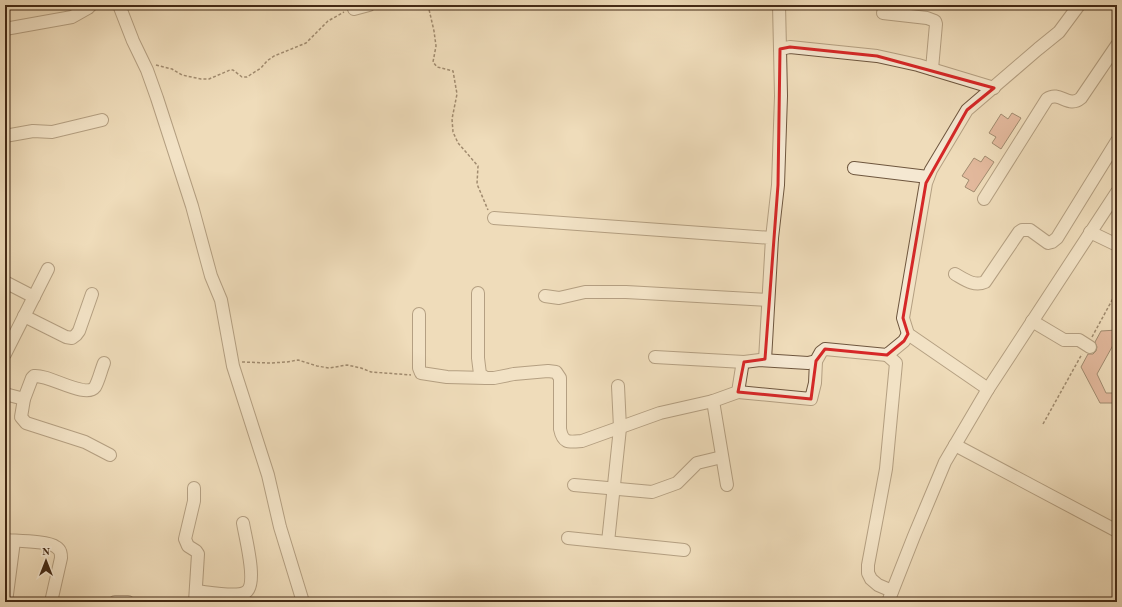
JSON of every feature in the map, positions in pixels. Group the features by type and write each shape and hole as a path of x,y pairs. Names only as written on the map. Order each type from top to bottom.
{"street":[{"path":"5,29 72,17 91,5"},
{"path":"119,5 157,98 192,206 211,276 221,300 232,362 268,475 280,527 303,602"},
{"path":"354,10 369,5"},
{"path":"765,360 772,238 778,185 781,96 779,5"},
{"path":"988,388 908,334 903,318 926,183 967,110 1059,32 1078,5"},
{"path":"883,13 927,18 935,21 932,69"},
{"path":"984,199 1047,99 1051,96 1057,96 1072,102 1076,102 1117,45"},
{"path":"780,49 790,47 877,56 932,69 994,88"},
{"path":"5,136 33,131 52,132 102,120"},
{"path":"955,274 975,284 985,282 1019,232 1022,230 1030,230 1048,243 1057,238 1117,141"},
{"path":"854,168 928,177"},
{"path":"419,314 419,368 421,373 447,377 494,378 548,370 556,372 560,378 560,429 562,437 566,441 571,442 582,441 660,413 713,401 738,392 811,399 815,383 816,361 821,352 825,350 887,355 896,363 886,469 871,542 868,573 871,579 890,597 945,462 988,388 1117,192"},
{"path":"494,218 772,238"},
{"path":"1090,232 1117,245"},
{"path":"5,354 48,269"},
{"path":"5,282 34,297"},
{"path":"545,296 559,298 585,292 626,292 768,300"},
{"path":"478,293 479,369 480,374 486,378"},
{"path":"24,316 66,338 74,338 92,294"},
{"path":"1032,321 1064,340 1079,340 1089,346"},
{"path":"887,355 904,341 908,334"},
{"path":"655,357 744,362 765,360 808,363 816,361"},
{"path":"738,392 744,362"},
{"path":"104,363 94,387 91,390 82,390 44,377 34,376 24,399 21,417 26,423 85,442 110,455"},
{"path":"608,542 620,428 618,386"},
{"path":"5,394 24,399"},
{"path":"713,401 727,485"},
{"path":"955,445 1117,531"},
{"path":"574,485 652,492 677,484 697,463 722,457"},
{"path":"194,488 194,502 185,539 188,546 198,554 196,596 238,594 245,593 249,590 252,583 251,566 243,523"},
{"path":"568,538 684,550"},
{"path":"6,602 9,540 49,544 57,547 61,558 51,602"},
{"path":"115,602 128,602"}],"path":[{"path":"428,5 436,46 433,62 437,67 453,72 457,91 452,119 453,132 458,143 478,166 478,184 489,213 494,218"},
{"path":"143,62 172,69 182,75 194,78 209,79 230,70 247,77 261,68 266,61 274,56 306,43 328,21 342,13 354,10"},
{"path":"1043,424 1089,346 1117,291"},
{"path":"232,362 270,363 298,360 329,368 347,365 371,372 409,375 421,373"}],"highlighted area":[{"path":"790,47 877,56 994,88 967,110 926,183 903,318 908,334 904,341 887,355 825,349 816,361 811,399 738,392 744,362 765,359 778,185 780,49"}],"building":[{"path":"1012,113 1021,118 1001,149 992,143 996,137 989,133 1001,114 1008,119"},
{"path":"985,156 994,162 974,192 965,187 969,180 962,176 974,158 981,162"},
{"path":"1117,330 1117,338 1097,374 1106,393 1117,393 1117,403 1100,403 1081,367 1088,354 1093,354 1096,351 1097,347 1095,342 1101,331"}]}
